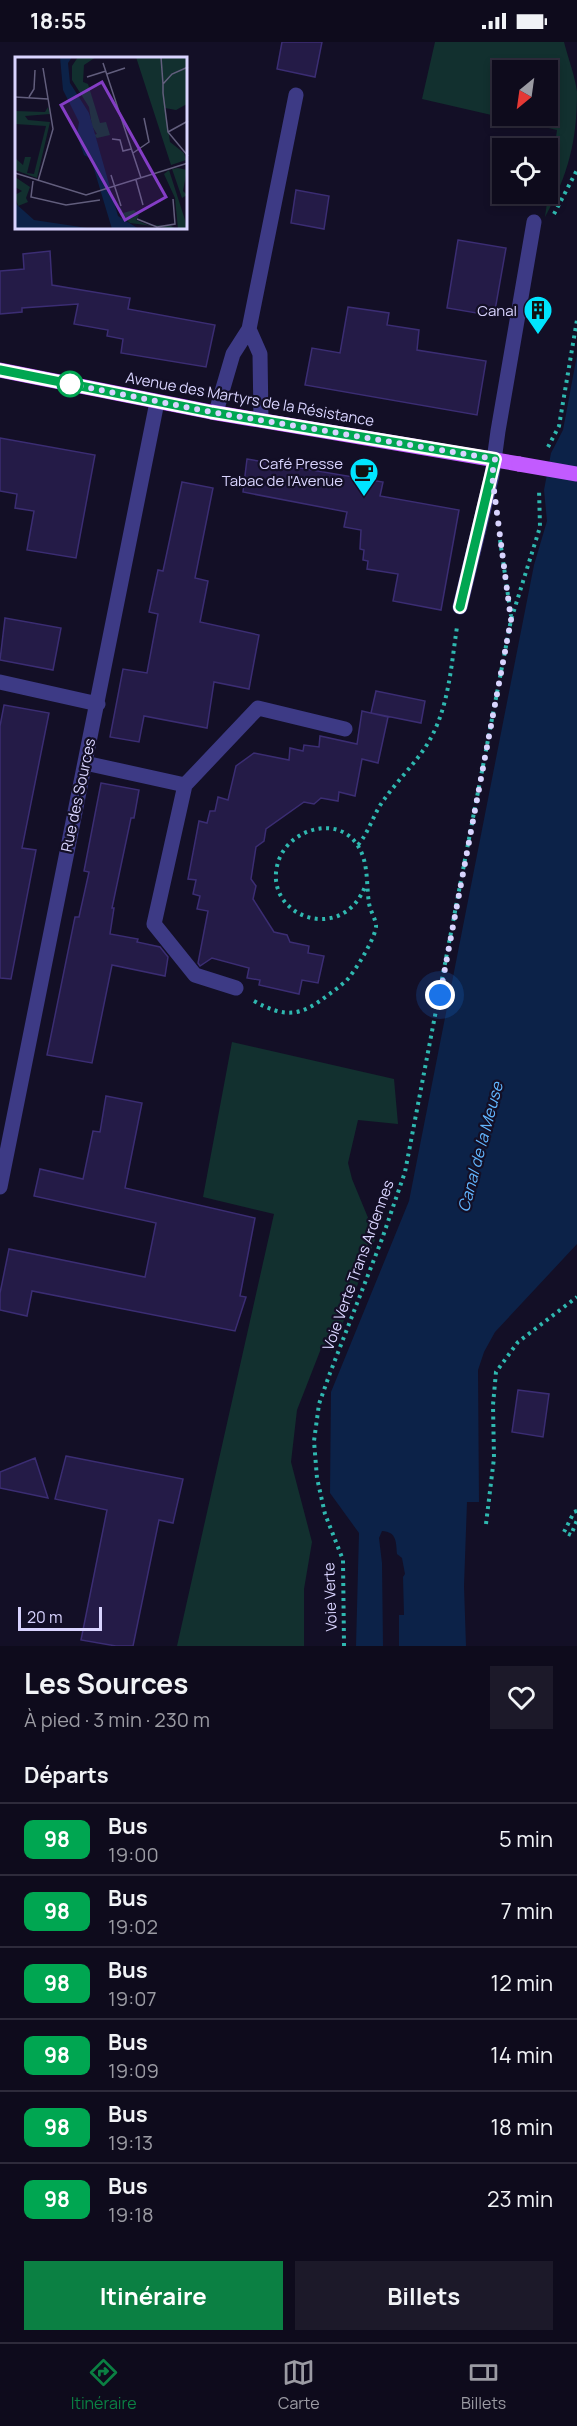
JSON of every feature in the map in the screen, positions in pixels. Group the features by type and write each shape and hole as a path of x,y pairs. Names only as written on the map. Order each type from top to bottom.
{"main road":[{"name":"Avenue des Martyrs de la Résistance","path":"0,370 157,402 577,474"}],"street":[{"path":"216,412 233,354 249,329 296,95"},
{"path":"460,607 495,459 534,222"},
{"path":"249,329 260,354 261,419"},
{"name":"Rue des Sources","path":"0,1187 157,402"},
{"path":"0,682 98,704"},
{"path":"236,988 195,975 154,924 184,785 258,708 345,729"},
{"path":"85,763 184,785"}],"path":[{"path":"553,215 577,170"},
{"path":"545,453 559,426 577,320"},
{"name":"Voie Verte Trans Ardennes","path":"325,1514 317,1478 314,1441 320,1404 405,1172 511,620 540,527 539,503 542,477"},
{"path":"499,532 511,620"},
{"path":"358,845 381,804 412,767 438,725 447,693 460,607"},
{"path":"236,988 265,1007 295,1014 303,1012 327,997 348,979 373,937 376,927 369,902 364,858 358,845 349,836 329,828 307,831 292,841 280,856 277,882 281,895 299,914 319,920 342,915 362,897 366,884"},
{"path":"486,1524 494,1458 493,1405 496,1372 518,1342 577,1297"},
{"path":"577,1510 564,1532 571,1535 577,1520"},
{"name":"Voie Verte","path":"325,1514 343,1560 344,1646"}],"green space":[{"path":"435,42 564,42 577,92 577,110 570,158 558,191 557,130 540,126 558,126 558,60 492,60 492,115 422,99"},
{"path":"547,204 552,204 545,217"},
{"path":"232,1042 394,1079 398,1124 358,1120 348,1163 352,1179 376,1237 332,1351 322,1346 297,1410 291,1462 312,1542 304,1589 304,1646 177,1646 274,1214 203,1197"}],"water":[{"name":"Canal de la Meuse","path":"577,355 577,1244 495,1332 484,1352 478,1370 479,1502 467,1502 464,1586 466,1646 399,1646 399,1615 404,1615 403,1577 405,1574 402,1558 397,1554 395,1538 391,1533 382,1531 379,1538 382,1563 383,1646 356,1646 359,1533 330,1493 331,1392 409,1201 534,565 547,521 544,490 551,453 563,430"}],"building":[{"path":"282,42 322,42 315,77 277,69"},
{"path":"296,190 329,196 324,229 291,223"},
{"path":"458,240 506,248 494,316 447,308"},
{"path":"50,251 52,285 130,298 128,309 215,325 206,367 121,353 123,339 107,336 108,330 74,324 78,304 22,308 22,312 0,314 0,271 24,269 23,254"},
{"path":"348,307 389,313 387,325 419,330 417,350 486,361 477,415 305,385 312,348 340,353"},
{"path":"0,438 95,455 76,558 27,550 34,511 15,508 17,494 0,491"},
{"path":"247,459 383,482 380,496 459,510 441,610 393,601 398,574 367,569 368,561 363,560 364,550 360,549 361,530 344,527 347,512 243,492"},
{"path":"182,482 213,488 195,578 208,581 200,622 259,635 249,689 214,682 207,728 144,716 139,742 110,737 123,669 147,673 158,614 149,612 158,570 163,571"},
{"path":"5,618 61,628 53,670 0,660"},
{"path":"376,691 425,701 421,723 371,713"},
{"path":"4,705 49,713 22,848 36,850 11,979 0,978 0,726"},
{"path":"362,711 388,717 378,763 362,759 355,796 339,792 338,801 321,798 314,804 304,802 266,829 264,841 256,847 251,879 256,886 253,899 274,932 287,935 290,942 309,946 308,953 324,956 318,983 302,980 299,994 259,985 260,980 247,978 249,968 212,958 200,966 198,963 208,911 197,909 200,896 193,894 196,880 188,879 199,821 207,823 210,811 215,811 218,797 228,800 236,766 254,753 289,760 290,748 303,751 304,745 319,747 320,736 357,744"},
{"path":"101,783 139,790 112,908 114,908 110,934 138,939 137,942 160,947 168,957 165,976 112,965 92,1063 47,1055 75,917 79,917 89,872 84,871"},
{"path":"106,1096 142,1103 125,1188 255,1218 240,1296 246,1297 235,1331 32,1291 27,1316 0,1310 0,1293 9,1249 145,1277 156,1223 34,1196 40,1169 83,1179 93,1131 100,1132"},
{"path":"518,1390 549,1394 543,1437 512,1432"},
{"path":"66,1456 183,1479 173,1523 159,1520 133,1646 116,1646 81,1640 107,1510 55,1499"},
{"path":"35,1458 48,1498 0,1488 0,1472"}],"bus line":[{"name":"98","path":"0,370 211,412 495,459 460,607"}],"place":[{"name":"Canal","path":"538,336"},
{"name":"Café Presse Tabac de l'Avenue","path":"364,498"}],"route":[{"path":"70,384 211,412 495,459 492,475 511,620 440,995"}]}
